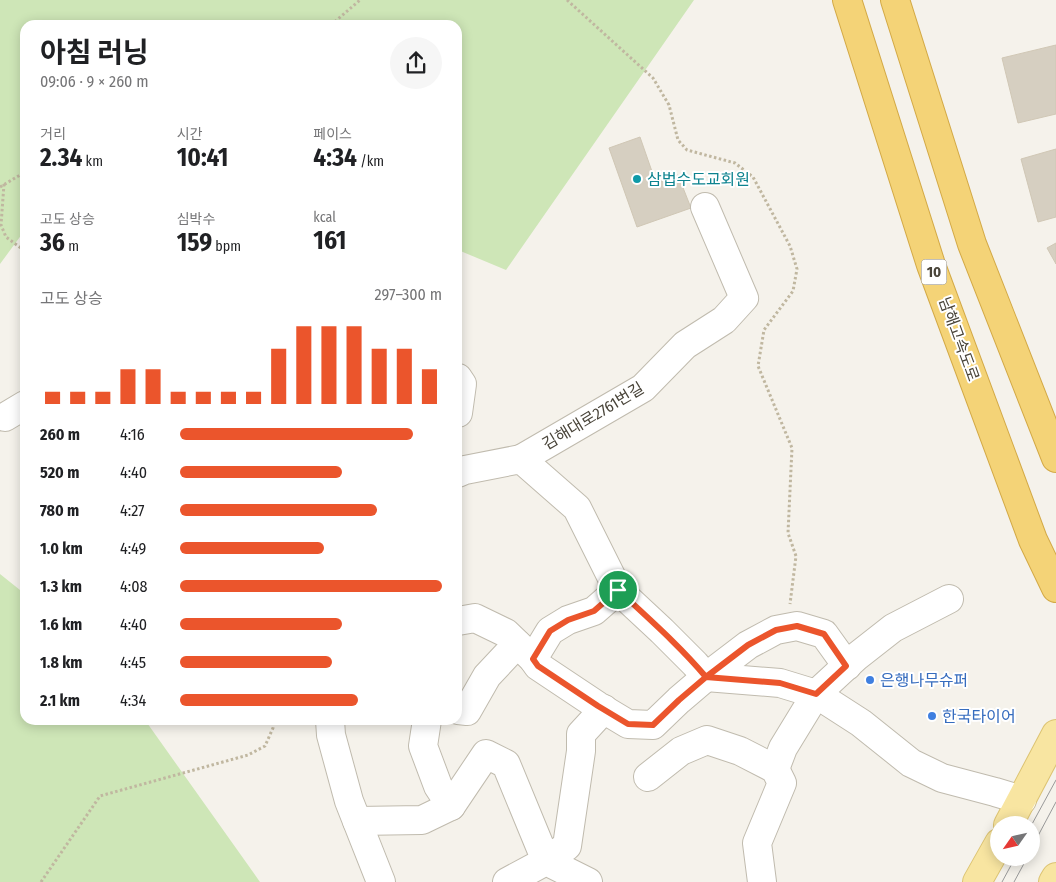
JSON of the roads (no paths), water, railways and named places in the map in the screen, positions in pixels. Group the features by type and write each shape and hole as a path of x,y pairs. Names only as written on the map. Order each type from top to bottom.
{"highway":[{"name":"남해고속도로","path":"847,0 931,265 1033,540 1056,588"},
{"path":"895,0 972,244 1056,458"}],"main road":[{"path":"1013,816 1056,734"},
{"path":"977,882 990,859"},
{"path":"1054,882 1056,877"}],"street":[{"name":"김해대로2761번길","path":"462,471 521,459 643,388 685,345 724,320 744,298 705,207"},
{"name":"김해대로2761번길","path":"521,459 577,508 618,590 662,631 706,677"},
{"path":"462,710 467,711 487,676 525,652 550,631 568,620 594,611 618,590"},
{"path":"775,769 783,748 816,694 846,666 893,628 949,599"},
{"path":"462,620 475,618 506,633 538,666 628,724 653,725 706,677 748,645 776,630 797,626 824,634 846,666"},
{"path":"706,677 780,683 816,694 861,723 911,763 942,778 1022,800"},
{"path":"507,882 546,861 566,846 581,751 581,734 604,709"},
{"path":"330,725 331,734 349,801 381,882"},
{"path":"426,725 423,746 438,786 451,806"},
{"path":"648,777 681,750 707,740 740,751 775,769 782,783 757,843 762,882"},
{"path":"357,822 422,820 451,806 486,754 506,764 546,861 588,882"}],"tram line":[{"path":"1036,816 1056,780"},
{"path":"1040,832 1056,802"},
{"path":"1002,882 1011,866"},
{"path":"1014,882 1023,866"}],"place":[{"name":"삼법수도교회원","path":"637,179"},
{"name":"은행나무슈퍼","path":"870,680"},
{"name":"한국타이어","path":"932,716"}]}
